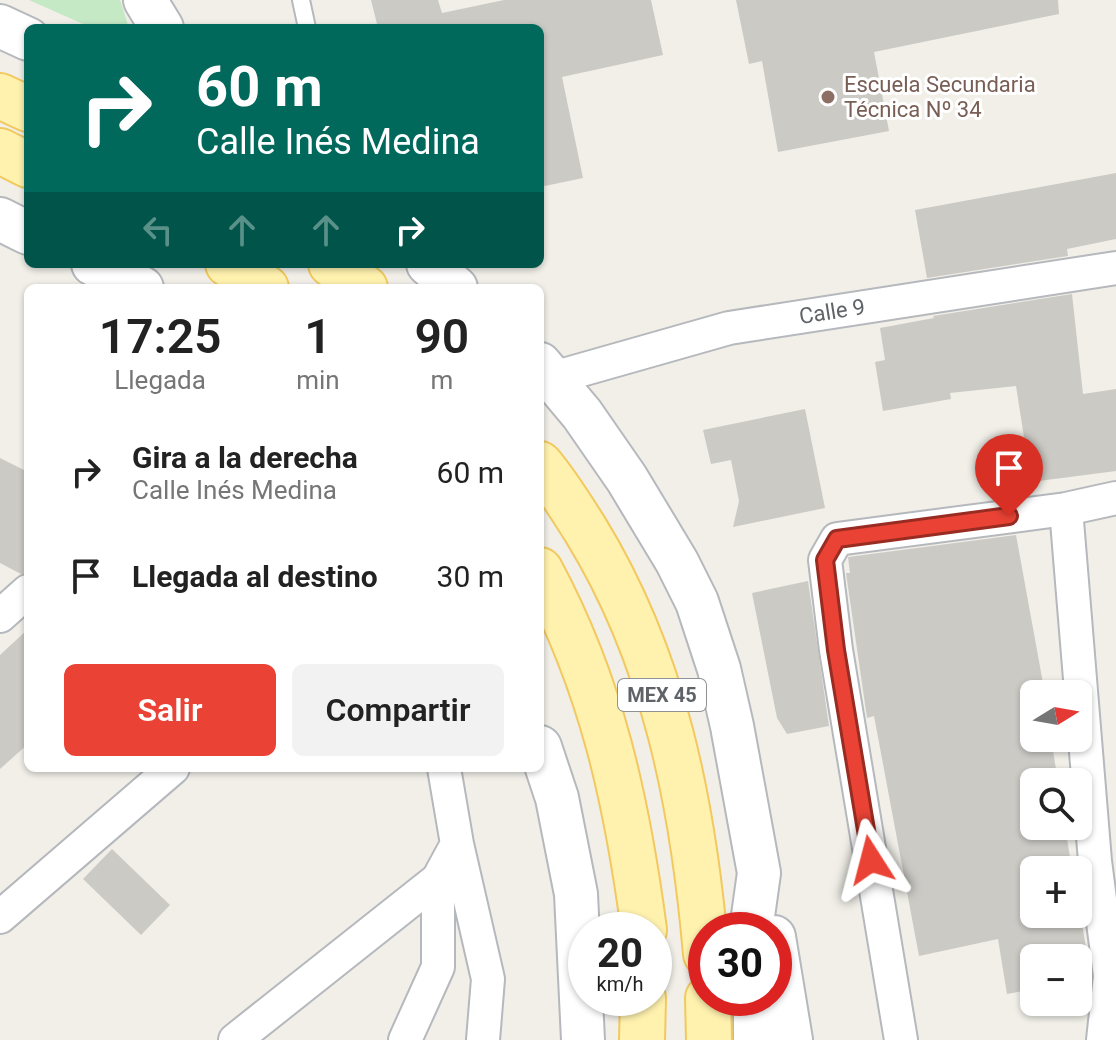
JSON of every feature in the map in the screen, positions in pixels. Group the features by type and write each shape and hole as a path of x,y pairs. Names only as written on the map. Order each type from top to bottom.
{"main road":[{"path":"0,96 24,107"},
{"path":"0,151 24,163"},
{"path":"234,268 260,284"},
{"path":"337,268 359,284"},
{"name":"MEX 45","path":"544,470 603,559 638,629 661,692 680,763 692,829 701,912"},
{"name":"MEX 45","path":"544,577 566,618 606,728 634,858 642,912"},
{"path":"642,1040 643,1016"},
{"path":"708,1016 709,1040"}],"street":[{"path":"145,0 160,24"},
{"path":"0,26 24,37"},
{"path":"0,219 24,231"},
{"path":"101,268 134,284"},
{"path":"433,268 451,284"},
{"name":"Calle 9","path":"547,371 729,328 1116,268"},
{"path":"547,371 627,479 677,562 697,602 729,711 768,912"},
{"path":"901,1040 836,650 825,560 837,539 1066,509 1116,498"},
{"path":"1066,509 1106,852 1110,976 1103,1040"},
{"path":"544,759 557,798 576,894 583,1040"},
{"path":"0,917 168,772"},
{"path":"445,772 457,844 488,979 483,1040"},
{"path":"235,1040 438,879 457,844"},
{"path":"754,912 759,873"},
{"path":"405,1040 438,967 438,879"},
{"path":"755,1016 755,1040"},
{"path":"787,1016 791,1040"}],"lane":[{"path":"301,0 306,24"}],"green space":[{"path":"29,0 120,0 128,24 83,24"}],"building":[{"path":"371,0 438,0 442,13 504,0 651,0 663,55 562,77 583,178 544,186 544,24 377,24"},
{"path":"736,0 1058,0 1059,14 874,52 889,131 778,152 762,61 749,64"},
{"path":"1116,173 1116,239 1067,249 1068,256 927,278 915,210"},
{"path":"1072,294 1083,394 1116,389 1116,471 1031,482 1016,386 950,393 951,399 883,411 875,362 885,360 880,328 933,316"},
{"path":"805,409 825,508 733,527 739,501 731,460 711,464 703,430"},
{"path":"0,458 24,470 24,574 0,563"},
{"path":"1016,535 1042,680 1020,680 1020,752 1053,752 1056,768 1020,768 1020,840 1067,840 1070,856 1020,856 1020,928 1083,928 1085,944 1020,944 1020,992 1007,994 998,939 919,956 874,716 867,718 846,573 850,573 848,557"},
{"path":"808,581 829,726 787,734 777,718 752,593"},
{"path":"24,633 24,748 0,769 0,655"},
{"path":"112,849 170,905 141,935 83,879"}],"place":[{"name":"Escuela Secundaria Técnica Nº 34","path":"828,97"}],"route":[{"path":"871,860 836,650 825,560 837,539 1009,516"}]}
